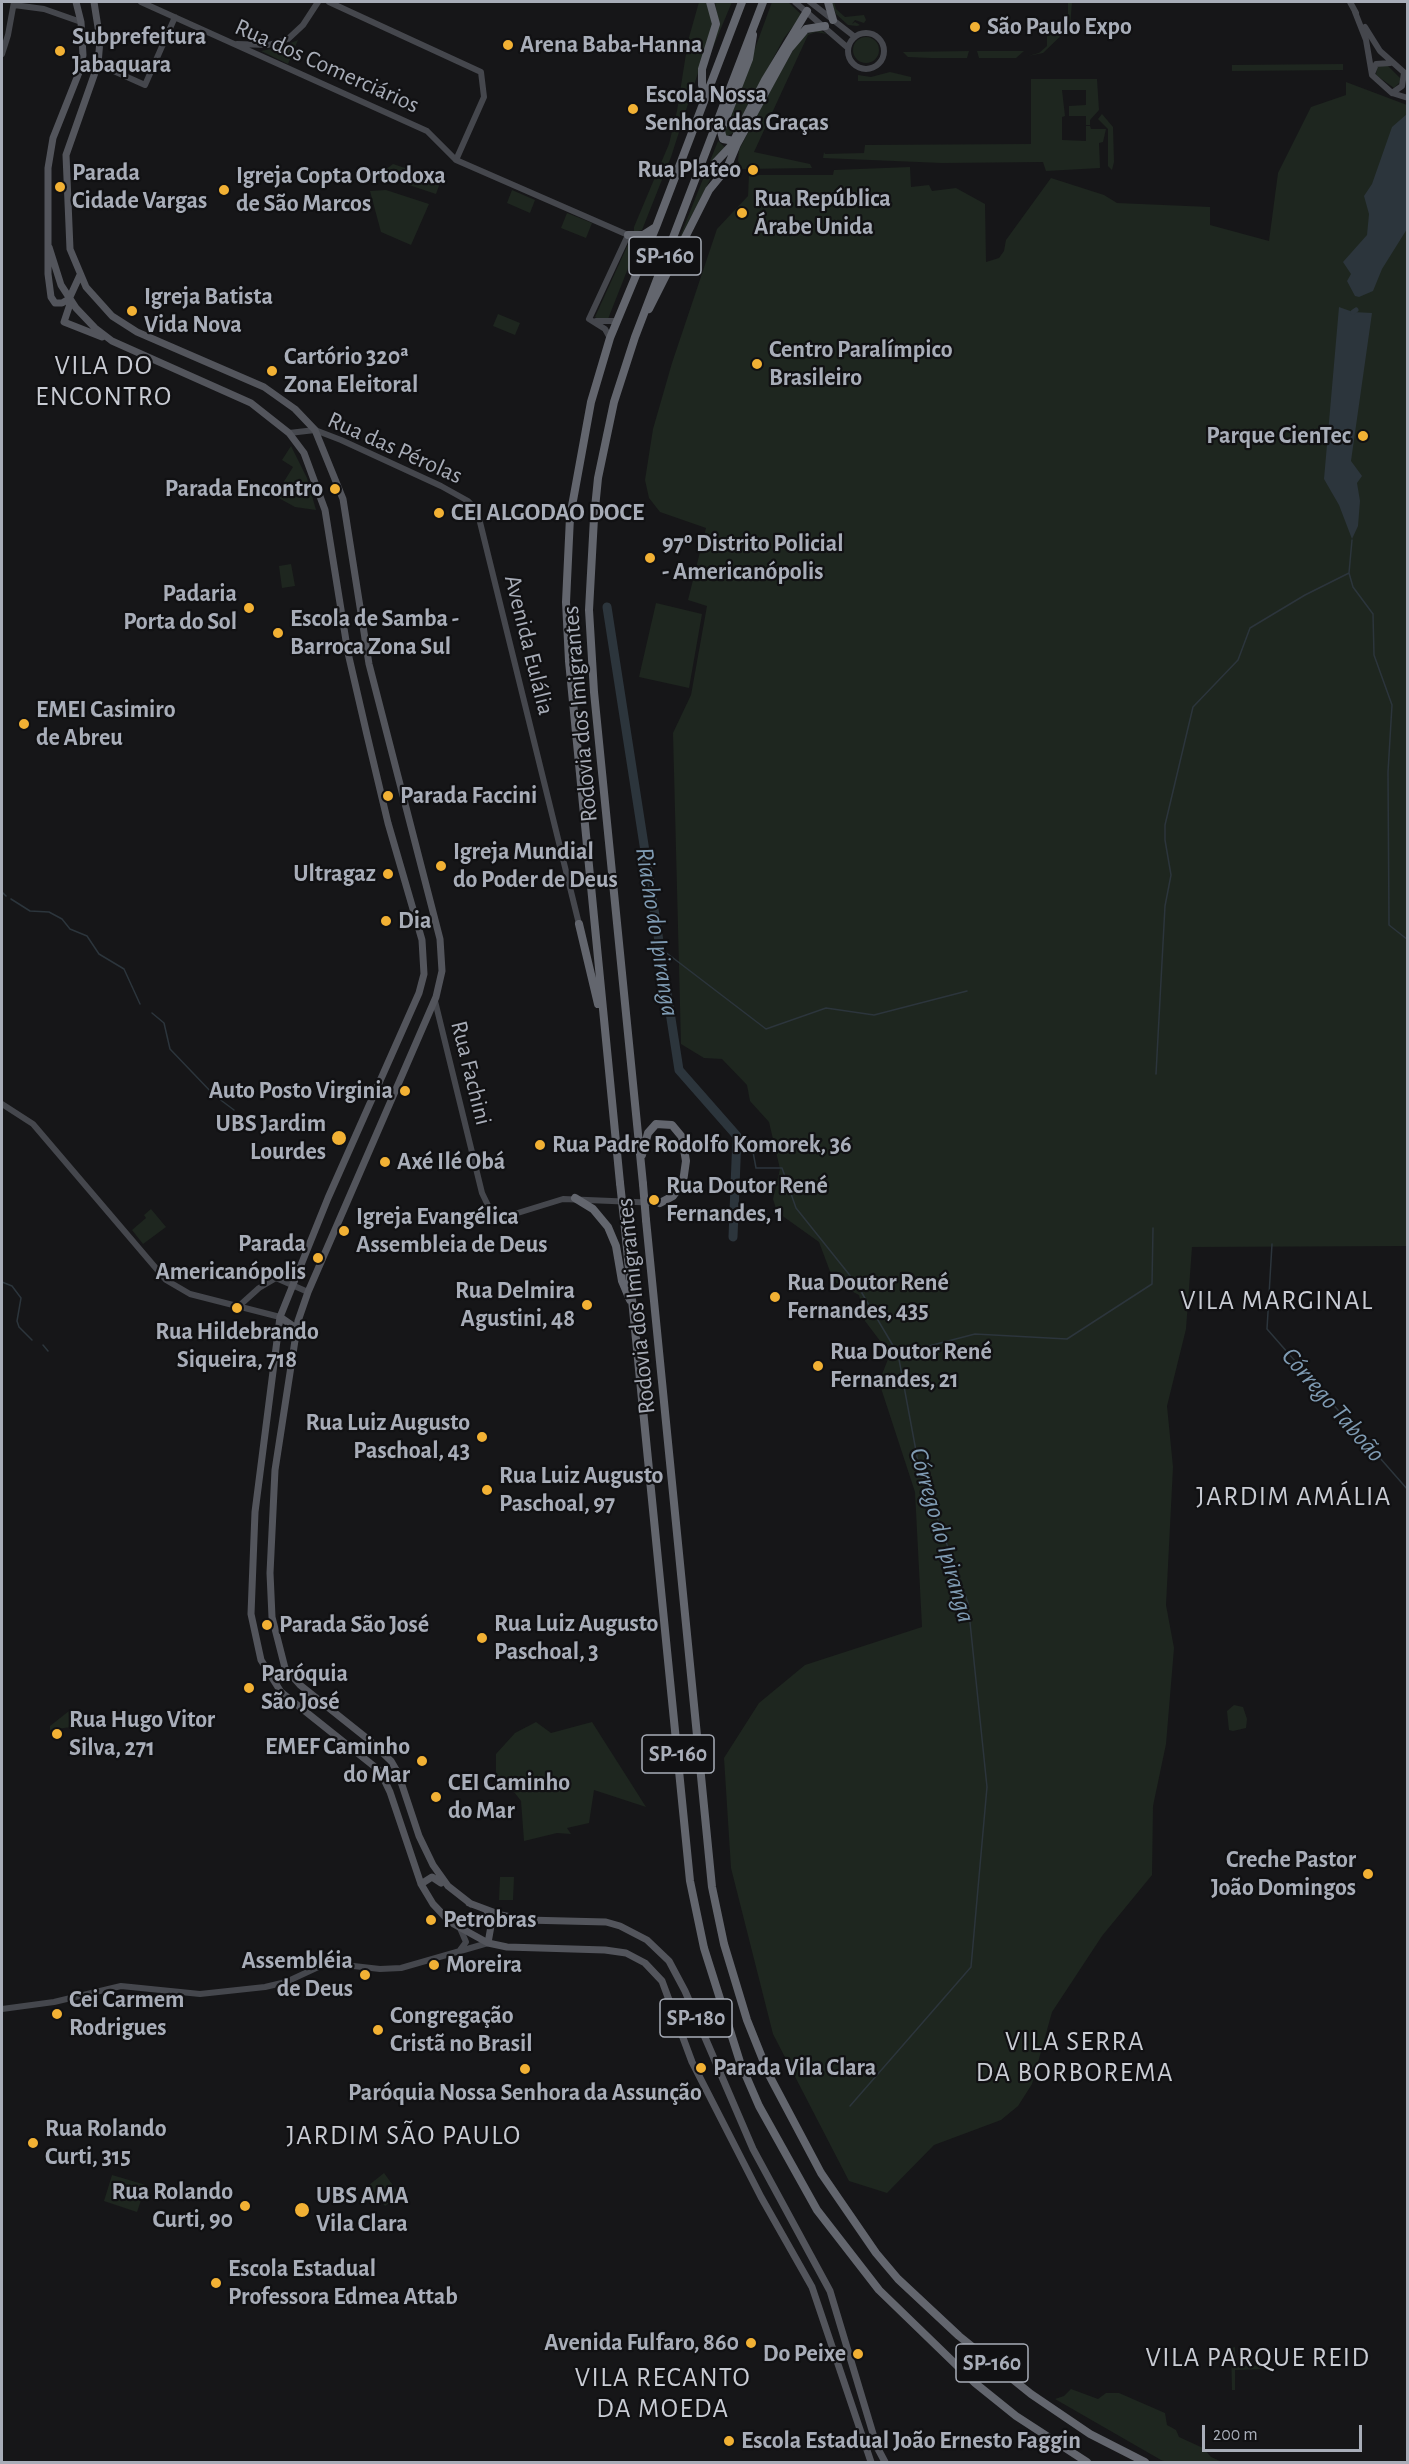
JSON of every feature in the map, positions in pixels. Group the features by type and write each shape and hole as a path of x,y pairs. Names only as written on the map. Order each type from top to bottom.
{"highway":[{"path":"705,94 702,85 702,69 716,24 710,2"},
{"name":"Rodovia dos Imigrantes","path":"742,2 656,227 610,338 591,402 570,517 566,602 573,711 690,1881 707,1959 740,2062 759,2106 817,2210 879,2290 975,2383 1016,2416 1087,2463"},
{"name":"Rodovia dos Imigrantes","path":"763,2 634,337 614,402 598,478 589,610 594,692 712,1887 724,1944 747,2020 769,2075 821,2173 873,2249 898,2279 959,2336 1031,2394 1090,2434 1145,2463"},
{"path":"828,2 833,20"},
{"path":"723,174 715,170 714,164 727,152 734,141 779,54 804,12 812,27"},
{"path":"634,337 709,190 723,174 789,49 801,33 812,27 825,26"},
{"path":"734,141 723,140 721,131 749,59 753,28"},
{"path":"628,235 643,236 656,227"},
{"path":"579,924 605,1035"},
{"path":"641,1156 648,1133 656,1124 672,1125 682,1137 686,1161 683,1182 677,1192 660,1203"},
{"path":"575,1198 593,1209 608,1227 616,1246 624,1288 633,1306"}],"main road":[{"path":"70,300 58,304 51,297 48,274 49,153 80,70 83,55 81,22 76,2"},
{"path":"94,2 100,39 98,64 66,155 68,240 80,275 103,308 123,324 264,387 295,409 315,430 343,499 369,664 436,919 442,971 435,1001 308,1292 293,1350"},
{"path":"49,247 56,274 70,300 89,323 112,341"},
{"path":"80,275 64,322 251,403 289,433 310,464 325,510 348,652 388,824 425,957 424,974 419,993 291,1286 280,1317 256,1493 251,1614 264,1668 281,1692 380,1771 390,1792 421,1884 437,1909 460,1928 488,1943 520,1948 615,1950 636,1957 655,1971 666,1988 692,2062 761,2197 807,2276 820,2306 871,2463"},
{"path":"280,1317 293,1327 293,1350"},
{"name":"SP-180","path":"293,1350 275,1470 270,1573 276,1636 283,1664 300,1685 369,1740 391,1761 398,1773 419,1836 433,1865 448,1886 471,1904 487,1911 526,1920 613,1924 647,1940 669,1961 685,1991 753,2149 827,2285 877,2447 885,2463"},
{"path":"421,1884 434,1877 455,1896 471,1904"},
{"path":"487,1911 491,1926 488,1943"}],"street":[{"name":"Rua dos Comerciários","path":"141,2 427,130 456,160"},
{"path":"233,44 279,42 296,33 318,2"},
{"path":"328,2 481,72 484,92 456,160 628,235 589,319"},
{"path":"795,2 804,12 840,39 848,48 851,60 860,68 872,68 881,61 884,50 879,38 867,33 855,37 848,48"},
{"path":"810,2 855,37"},
{"path":"1350,2 1366,40 1372,75 1392,93 1407,98"},
{"path":"2,54 9,34 14,3 66,15 81,22"},
{"path":"66,15 79,11"},
{"path":"1355,12 1380,51 1406,74 1402,86 1392,93"},
{"path":"98,64 145,85 175,17"},
{"path":"840,39 846,31"},
{"path":"1372,75 1377,64 1391,63"},
{"path":"589,319 604,322 617,321"},
{"path":"589,319 605,329 610,338"},
{"name":"Rua das Pérolas","path":"289,433 315,430 441,486 473,505 479,515"},
{"name":"Avenida Eulália","path":"479,515 579,924"},
{"name":"Rua Fachini","path":"435,1001 482,1193 495,1220 554,1201 575,1198"},
{"path":"2,1104 33,1124 166,1281 190,1294 280,1317"},
{"path":"575,1198 660,1203"},
{"path":"239,1306 276,1278 308,1292"},
{"path":"251,1295 252,1310"},
{"path":"460,1928 466,1942 460,1951"},
{"path":"2,2009 54,2002 121,1986 200,1994 220,1993 277,1984 327,1963 393,1969 488,1943"}],"shaded area":[{"path":"699,2 707,2 713,26 671,157 642,230 634,232 634,227 669,144 677,111 688,41"},
{"path":"715,2 732,2 706,64 719,26"},
{"path":"772,2 788,2 802,15 784,38 733,133 726,137 724,133"},
{"path":"831,2 834,2 836,9 845,17 864,15 866,20 864,23 855,20 852,24 855,22 860,25 857,26 848,25 836,14"},
{"path":"1068,2 1072,2 1070,27 1043,53 1028,56 1039,53 1047,46 1047,33 1063,22 1063,14 1068,14"},
{"path":"820,30 827,34 816,32 808,35 754,152 810,164 812,168 742,169 738,161 739,150 765,100 796,45 807,34"},
{"path":"866,37 875,41 879,50 875,59 866,63 857,59 853,50 857,41"},
{"path":"298,40 288,64 261,51 281,47"},
{"path":"969,51 967,58 908,57 903,52"},
{"path":"977,51 1024,51 1016,58 979,58"},
{"path":"1343,64 1343,70 1232,71 1232,65"},
{"path":"1387,65 1402,80 1394,88 1376,75 1377,67"},
{"path":"890,72 911,77 911,81 858,81 858,75 871,77"},
{"path":"1031,79 1097,79 1099,110 1090,120 1090,125 1086,125 1086,116 1069,116 1069,106 1086,105 1086,90 1062,90 1065,116 1062,117 1062,140 1086,141 1086,126 1090,126 1091,129 1106,129 1103,142 1099,143 1100,168 1046,171 1043,162 942,163 823,158 824,152 825,154 864,153 865,145 1031,144"},
{"path":"1346,82 1407,105 1407,1246 1192,1247 1186,1329 1167,1406 1173,1467 1166,1605 1174,1648 1166,1744 1153,1806 1152,1875 1102,1936 1052,2012 1032,2084 1018,2106 1001,2120 934,2145 887,2193 849,2181 773,2034 731,1868 724,1758 759,1703 805,1665 922,1627 915,1492 879,1382 890,1354 865,1321 859,1295 834,1282 819,1242 777,1212 773,1199 780,1169 769,1122 750,1101 747,1085 722,1059 704,1058 681,1044 673,733 691,695 707,606 688,600 706,528 660,512 649,498 645,480 653,429 672,363 717,229 748,196 749,175 833,175 834,170 910,167 911,187 929,185 932,191 956,188 985,204 986,262 999,258 1004,251 1006,240 1051,178 1104,195 1117,203 1210,207 1210,225 1269,241 1278,173 1311,107 1346,95"},
{"path":"1102,114 1113,127 1114,162 1112,170 1108,166 1108,129 1098,119"},
{"path":"1407,114 1407,229 1382,269 1373,291 1359,297 1355,296 1347,281 1351,274 1343,262 1367,235 1369,214 1364,196 1372,184 1392,127"},
{"path":"718,141 726,148 711,166 713,174 678,242"},
{"path":"393,164 441,180 436,194 388,178 377,178"},
{"path":"386,190 429,204 411,245 381,232 370,191"},
{"path":"512,190 535,200 530,213 507,203"},
{"path":"567,213 592,223 586,238 561,228"},
{"path":"630,240 638,243 608,319 598,319 595,317"},
{"path":"1339,307 1353,312 1372,313 1351,461 1362,476 1357,483 1360,501 1358,526 1352,539 1339,505 1324,479"},
{"path":"498,314 520,323 515,335 493,326"},
{"path":"291,446 307,478 316,510 295,507 275,496 293,467 282,460"},
{"path":"291,564 295,586 282,588 279,566"},
{"path":"656,603 702,614 689,688 639,677"},
{"path":"151,1209 166,1227 143,1244 132,1230 146,1218 144,1215"},
{"path":"1234,1705 1243,1707 1247,1719 1246,1728 1233,1731 1229,1730 1227,1711"},
{"path":"69,1711 79,1722 78,1726 50,1730 50,1726"},
{"path":"536,1722 551,1733 592,1722 646,1807 594,1790 589,1823 567,1828 571,1834 557,1833 524,1841 521,1801 511,1788 496,1787 496,1754 515,1733"},
{"path":"500,1877 514,1877 513,1900 499,1900"},
{"path":"384,2173 400,2195 385,2206 369,2185"},
{"path":"112,2175 146,2185 137,2212 104,2201"},
{"path":"1235,2347 1235,2367 1260,2365 1266,2361 1261,2369 1235,2370 1235,2390 1232,2390 1231,2348"},
{"path":"1071,2389 1098,2399 1106,2393 1119,2393 1165,2413 1167,2425 1176,2430 1179,2437 1203,2448 1211,2457 1222,2462 1167,2462 1161,2460 1055,2399 1064,2396"}],"waterway":[{"path":"1352,540 1349,573 1353,587 1373,614 1374,655 1392,705 1388,772 1389,925 1408,940"},
{"path":"1156,1074 1165,906 1171,875 1165,825 1193,707 1238,660 1250,628 1305,595 1349,573"},
{"name":"Riacho do Ipiranga","path":"607,607 679,1070 737,1136 733,1237"},
{"path":"2,892 6,896"},
{"path":"11,899 30,911 49,912 62,919 70,929 87,936 99,954 124,969 140,1004"},
{"path":"660,948 766,1029 826,1008 874,1015 967,991"},
{"path":"152,1013 164,1023 170,1049 214,1095 234,1110"},
{"name":"Córrego do Ipiranga","path":"737,1136 751,1141 756,1168 782,1168 796,1208 856,1283 898,1354 919,1467 968,1603 987,1787 971,1967 850,2106"},
{"path":"898,1354 975,1334 1067,1339 1152,1284 1153,1228"},
{"name":"Córrego Taboão","path":"1272,1244 1267,1329 1408,1490"},
{"path":"2,1282 12,1286 21,1298 17,1321 19,1327 32,1340"},
{"path":"43,1345 48,1351"}],"place":[{"name":"São Paulo Expo","path":"975,27"},
{"name":"Arena Baba-Hanna","path":"508,45"},
{"name":"Subprefeitura Jabaquara","path":"60,51"},
{"name":"Escola Nossa Senhora das Graças","path":"633,109"},
{"name":"Rua Plateo","path":"753,170"},
{"name":"Parada Cidade Vargas","path":"60,187"},
{"name":"Igreja Copta Ortodoxa de São Marcos","path":"224,190"},
{"name":"Rua República Árabe Unida","path":"742,213"},
{"name":"Igreja Batista Vida Nova","path":"132,311"},
{"name":"Centro Paralímpico Brasileiro","path":"757,364"},
{"name":"Cartório 320ª Zona Eleitoral","path":"272,371"},
{"name":"Parque CienTec","path":"1363,436"},
{"name":"Parada Encontro","path":"335,489"},
{"name":"CEI ALGODAO DOCE","path":"439,513"},
{"name":"97º Distrito Policial - Americanópolis","path":"650,558"},
{"name":"Padaria Porta do Sol","path":"249,608"},
{"name":"Escola de Samba - Barroca Zona Sul","path":"278,633"},
{"name":"EMEI Casimiro de Abreu","path":"24,724"},
{"name":"Parada Faccini","path":"388,796"},
{"name":"Igreja Mundial do Poder de Deus","path":"441,866"},
{"name":"Ultragaz","path":"388,874"},
{"name":"Dia","path":"386,921"},
{"name":"Auto Posto Virginia","path":"405,1091"},
{"name":"UBS Jardim Lourdes","path":"339,1138"},
{"name":"Rua Padre Rodolfo Komorek, 36","path":"540,1145"},
{"name":"Axé Ilé Obá","path":"385,1162"},
{"name":"Rua Doutor René Fernandes, 1","path":"654,1200"},
{"name":"Igreja Evangélica Assembleia de Deus","path":"344,1231"},
{"name":"Parada Americanópolis","path":"318,1258"},
{"name":"Rua Doutor René Fernandes, 435","path":"775,1297"},
{"name":"Rua Delmira Agustini, 48","path":"587,1305"},
{"name":"Rua Hildebrando Siqueira, 718","path":"237,1308"},
{"name":"Rua Doutor René Fernandes, 21","path":"818,1366"},
{"name":"Rua Luiz Augusto Paschoal, 43","path":"482,1437"},
{"name":"Rua Luiz Augusto Paschoal, 97","path":"487,1490"},
{"name":"Parada São José","path":"267,1625"},
{"name":"Rua Luiz Augusto Paschoal, 3","path":"482,1638"},
{"name":"Paróquia São José","path":"249,1688"},
{"name":"Rua Hugo Vitor Silva, 271","path":"57,1734"},
{"name":"EMEF Caminho do Mar","path":"422,1761"},
{"name":"CEI Caminho do Mar","path":"436,1797"},
{"name":"Creche Pastor João Domingos","path":"1368,1874"},
{"name":"Petrobras","path":"431,1920"},
{"name":"Moreira","path":"434,1965"},
{"name":"Assembléia de Deus","path":"365,1975"},
{"name":"Cei Carmem Rodrigues","path":"57,2014"},
{"name":"Congregação Cristã no Brasil","path":"378,2030"},
{"name":"Parada Vila Clara","path":"701,2068"},
{"name":"Paróquia Nossa Senhora da Assunção","path":"525,2069"},
{"name":"Rua Rolando Curti, 315","path":"33,2143"},
{"name":"Rua Rolando Curti, 90","path":"245,2206"},
{"name":"UBS AMA Vila Clara","path":"302,2210"},
{"name":"Escola Estadual Professora Edmea Attab","path":"216,2283"},
{"name":"Avenida Fulfaro, 860","path":"751,2343"},
{"name":"Do Peixe","path":"858,2354"},
{"name":"Escola Estadual João Ernesto Faggin","path":"729,2441"}],"district":[{"name":"VILA DO ENCONTRO","path":"104,382"},
{"name":"VILA MARGINAL","path":"1277,1301"},
{"name":"JARDIM AMÁLIA","path":"1294,1497"},
{"name":"VILA SERRA DA BORBOREMA","path":"1075,2058"},
{"name":"JARDIM SÃO PAULO","path":"404,2136"},
{"name":"VILA PARQUE REID","path":"1258,2358"},
{"name":"VILA RECANTO DA MOEDA","path":"663,2394"}]}
